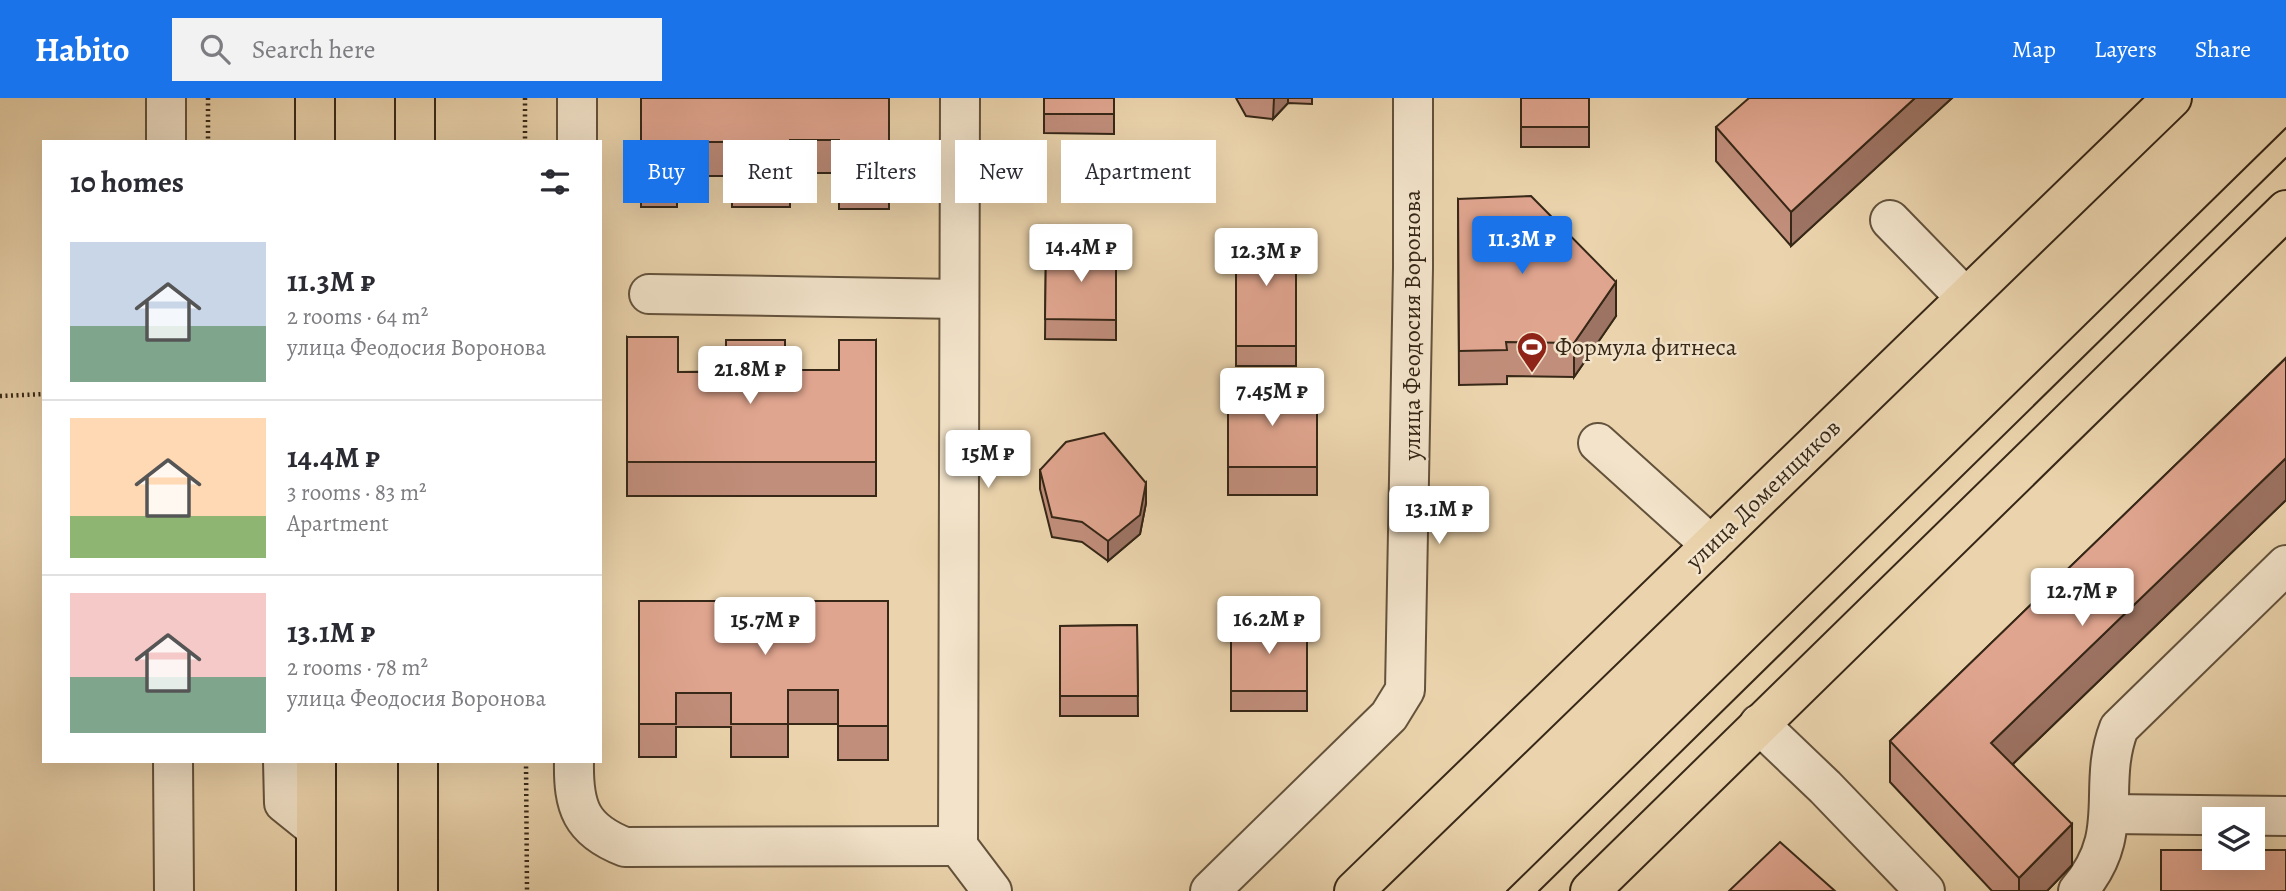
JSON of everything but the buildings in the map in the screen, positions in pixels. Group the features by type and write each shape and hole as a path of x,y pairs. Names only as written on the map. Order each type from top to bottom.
{"main road":[{"path":"315,98 315,140"},
{"path":"415,98 415,140"},
{"name":"улица Доменщиков","path":"1354,891 2172,98"},
{"path":"1590,891 2286,210"},
{"path":"316,763 316,891"},
{"path":"418,763 418,891"}],"street":[{"path":"166,98 166,140"},
{"path":"577,140 578,98"},
{"path":"960,98 958,846 992,891"},
{"name":"улица Феодосия Воронова","path":"1210,891 1390,716 1405,690 1413,295 1413,98"},
{"path":"1890,220 1965,297"},
{"path":"649,294 959,299"},
{"path":"1598,443 1711,545"},
{"path":"2078,891 2099,863 2110,814 2113,744 2119,728 2286,565"},
{"path":"1759,724 1825,787 1925,891"},
{"path":"173,763 174,891"},
{"path":"283,763 284,803 315,828"},
{"path":"573,763 576,801 586,823 603,839 625,847 958,846"},
{"path":"2110,814 2286,816"}],"path":[{"path":"208,98 208,140"},
{"path":"525,98 525,140"},
{"path":"0,396 42,394"},
{"path":"526,763 527,891"}],"tram line":[{"path":"1507,891 2286,128"},
{"path":"1539,891 2286,158"}],"place":[{"name":"Формула фитнеса","path":"1532,374"}]}
